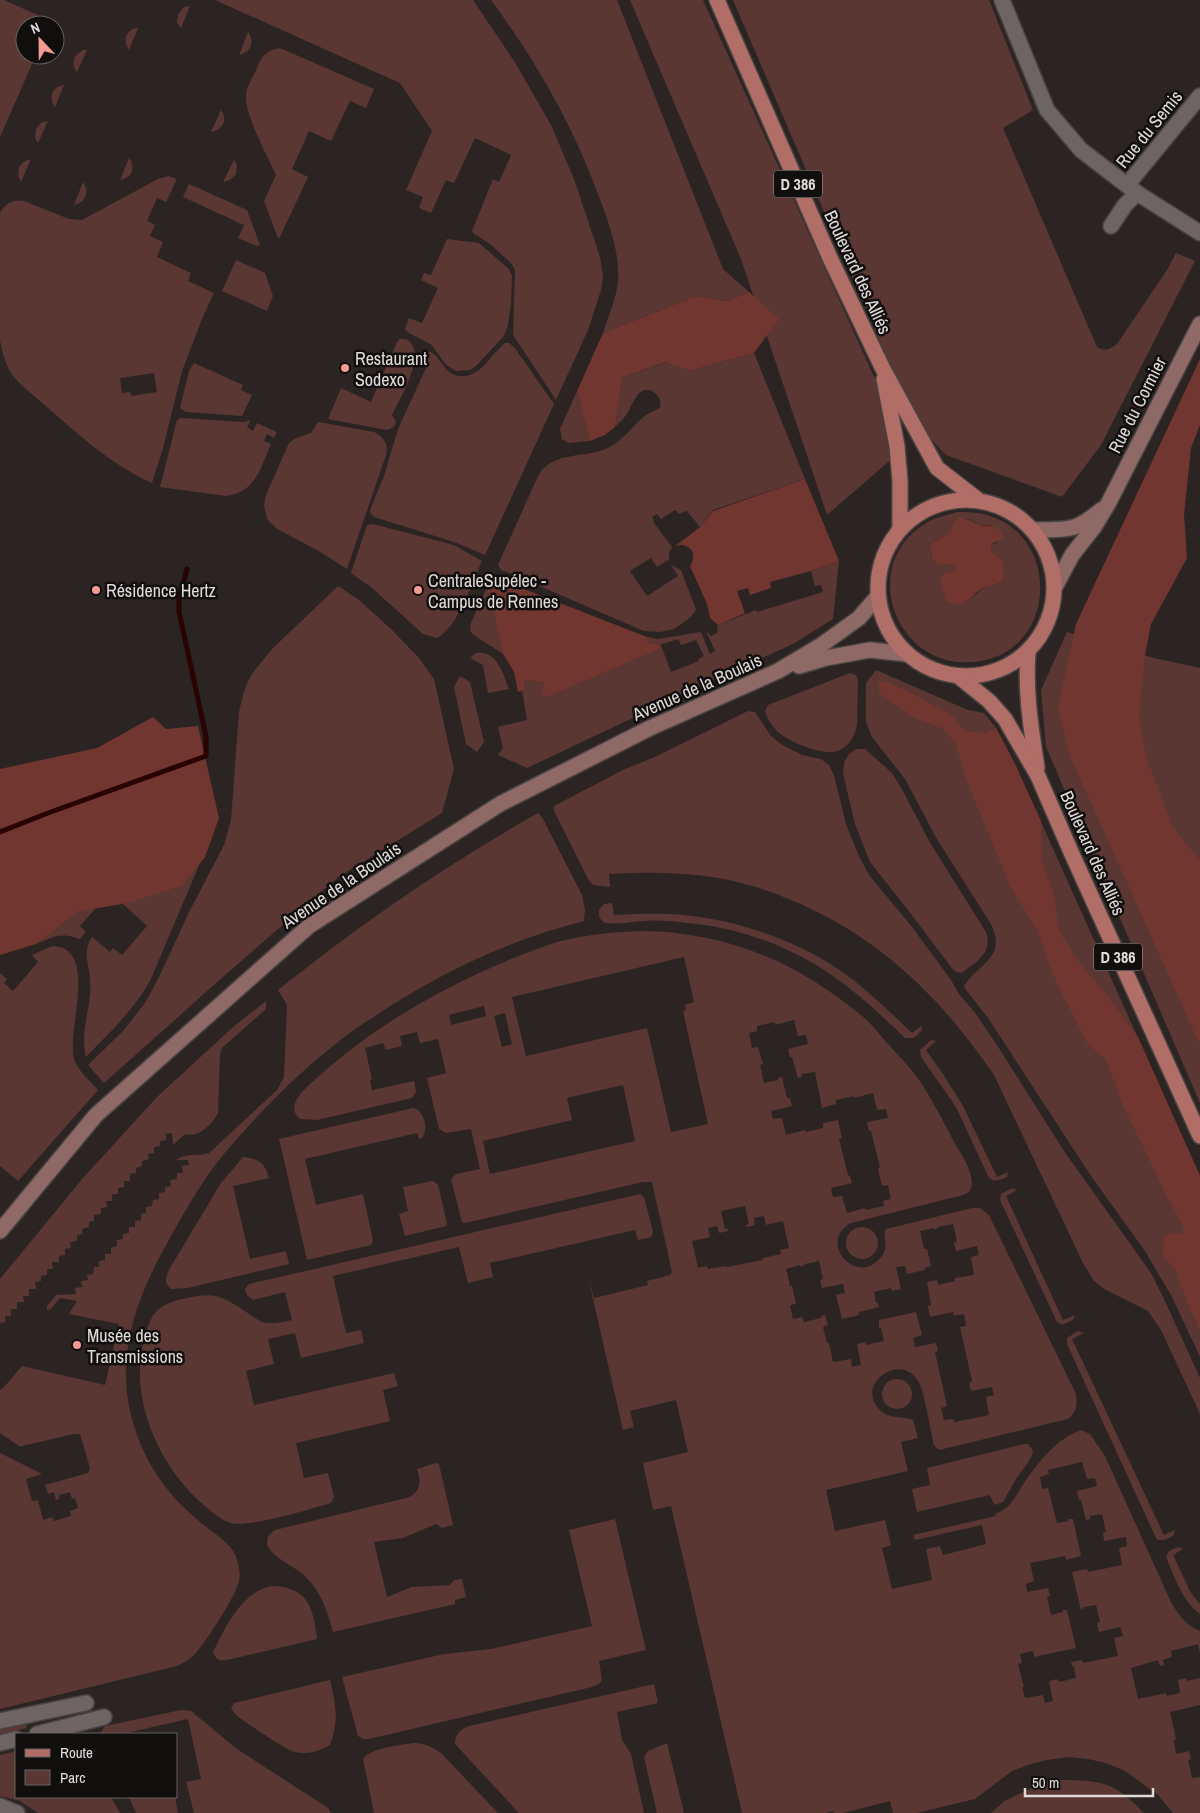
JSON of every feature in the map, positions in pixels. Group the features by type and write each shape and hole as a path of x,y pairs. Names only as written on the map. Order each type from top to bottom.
{"main road":[{"name":"Boulevard des Alliés","path":"716,0 830,258 882,367 937,468 977,499"},
{"name":"Boulevard des Alliés","path":"882,367 897,446 900,481 900,528"},
{"path":"977,499 998,504 1018,515 1034,530 1046,547 1053,566 1055,587 1052,611 1043,633 1028,652 1007,666 991,672 958,676 940,672 923,665 908,654 893,638 883,618 878,596 879,572 887,549 900,528 922,510 949,501 977,499"},
{"name":"Boulevard des Alliés","path":"1028,652 1027,705 1038,776"},
{"name":"Boulevard des Alliés","path":"958,676 989,701 1005,718 1038,776 1200,1136"}],"street":[{"path":"1002,0 1048,110 1082,150 1132,189 1200,233"},
{"name":"Rue du Semis","path":"1111,226 1132,189 1200,96"},
{"name":"Rue du Cormier","path":"1055,587 1072,555 1094,527 1108,504 1200,324"},
{"name":"Rue du Cormier","path":"1034,530 1057,531 1070,529 1089,520 1108,504"},
{"name":"Avenue de la Boulais","path":"0,1231 96,1115 308,926 509,799 650,728 778,671 820,646 859,618 878,596"},
{"name":"Avenue de la Boulais","path":"778,671 826,658 870,650 908,654"},
{"path":"0,1721 86,1703"},
{"path":"41,1733 104,1717"},
{"path":"0,1743 15,1739"},
{"path":"0,1806 17,1813"}],"green space":[{"path":"0,0 4,0 38,15 15,15 15,65 32,65 0,137"},
{"path":"215,0 473,0 516,64 551,125 574,179 600,257 603,277 601,290 588,330 556,400 513,335 515,270 511,263 472,231 493,179 499,182 511,155 475,138 454,183 446,180 431,213 419,208 423,197 406,190 432,131 400,83"},
{"path":"491,0 617,0 723,269 749,292 727,301 696,296 603,333 614,301 618,282 616,249 606,217 589,170 552,94 523,46"},
{"path":"630,0 703,0 900,434 894,457 827,515 741,259"},
{"path":"733,0 989,0 1033,110 1003,128 1097,347 1107,349 1117,344 1167,270 1176,253 1195,261 1101,445 1062,497 946,455 915,423"},
{"path":"190,6 181,28 177,23 178,14 184,7"},
{"path":"138,28 129,50 126,36 131,30"},
{"path":"248,32 251,46 246,52 239,55"},
{"path":"280,48 374,89 366,108 350,101 331,141 309,131 292,169 308,177 278,238 264,201 276,175 253,126 246,95 249,84 262,58 271,50"},
{"path":"87,50 77,72 73,62 77,54"},
{"path":"64,85 55,107 52,93"},
{"path":"221,110 224,117 223,124 219,129 211,132"},
{"path":"48,121 38,143 35,138 36,129 42,122"},
{"path":"129,158 132,172 120,180"},
{"path":"31,159 21,182 18,176 19,167 25,161"},
{"path":"234,160 237,165 236,174 230,180 223,182"},
{"path":"168,176 177,179 166,202 157,198 147,221 155,225 150,236 163,242 157,257 191,273 188,281 214,293 182,371 163,448 152,483 123,468 97,449 28,391 11,373 4,357 0,340 0,213 7,204 13,201 24,201 69,219 82,220 158,179","holes":["154,373 157,392 131,396 130,392 122,393 120,378"]},
{"path":"83,182 86,190 84,199 74,205"},
{"path":"189,184 247,210 260,245 257,246 238,238 244,225 183,197"},
{"path":"447,239 479,243 509,269 512,276 511,303 508,325 504,336 470,370 456,371 445,364 432,345 405,329 409,318 422,323 438,288 421,280 424,273 431,275"},
{"path":"236,260 265,273 273,296 267,311 222,291"},
{"path":"400,339 406,339 412,345 415,354 411,376 392,415 396,422 394,427 387,430 328,419 341,388 371,402"},
{"path":"505,343 509,343 514,347 554,404 485,555 454,542 374,517 370,510 384,476 398,429 426,368 419,363 419,355 423,351 429,351 437,357 448,371 459,376 466,376 473,374 485,365"},
{"path":"754,353 805,479 713,510 700,527 687,511 679,514 675,510 661,519 657,514 652,517 654,523 672,547 669,553 669,562 668,560 657,567 651,558 630,571 647,596 678,576 671,565 681,570 696,610 691,617 674,629 660,632 644,631 501,570 498,565 538,476 544,468 552,462 570,456 608,448 646,415 660,408 660,400 657,395 649,390 644,390 640,392 625,417 615,427 623,377 667,362 689,371"},
{"path":"194,363 243,385 241,390 252,395 242,416 186,412 180,408 189,371"},
{"path":"577,391 590,441 568,443 562,439 560,429"},
{"path":"181,418 244,422 251,420 247,427 253,431 257,423 277,432 274,438 267,434 264,441 271,444 256,478 244,490 236,494 226,496 160,487 177,420"},
{"path":"318,422 374,432 381,436 386,444 386,455 347,569 317,550 277,529 267,519 264,505 266,495 289,443 294,439 311,433"},
{"path":"957,512 987,515 1011,527 1028,545 1038,567 1040,591 1036,615 1024,636 1006,652 981,661 952,661 927,652 908,635 895,613 890,588 893,564 906,541 928,522","holes":["966,518 981,525 991,525 997,543 991,544 991,551 1003,561 999,584 986,586 966,602 954,563 939,565 932,559 930,544 949,533"]},
{"path":"373,524 454,545 482,561 458,614 445,632 437,638 423,634 372,588 351,573 367,525"},
{"path":"839,561 833,619 793,644 527,768 498,755 503,748 498,727 527,720 522,691 526,690 524,680 544,683 593,676 662,648 671,672 699,661 698,659 704,656 696,640 681,645 678,639 660,645 648,642 647,637 658,639 701,632 710,654 715,651 706,631 711,636 717,633 718,625 756,610 757,612 823,592 821,585 815,586 811,571"},
{"path":"338,586 359,600 391,629 419,658 434,679 454,769 442,813 337,878 104,1083 88,1065 123,1031 145,1003 224,845 231,820 239,712 244,691 251,675 272,649"},
{"path":"487,587 503,654 471,631 471,623"},
{"path":"1067,632 1154,658 1200,668 1200,1103 1046,747 1041,690"},
{"path":"476,653 489,655 494,659 509,689 488,693 483,665 470,658"},
{"path":"876,670 968,710 984,713 996,728 1015,764 1200,1176 1200,1357 1172,1297 1145,1251 1091,1176 988,1018 964,986 994,952 996,944 995,935 991,924 938,841 905,779 872,737 866,722 866,683"},
{"path":"850,673 856,675 858,680 857,724 851,740 842,749 831,752 815,750 789,739 775,729 765,711 768,705"},
{"path":"460,676 470,682 484,742 477,752 466,744 454,687"},
{"path":"748,711 755,712 771,736 781,744 802,755 821,759 829,765 834,775 846,824 869,875 912,927 959,994 976,1014 1064,1151 1151,1273 1200,1378 1200,1414 1161,1330 1148,1311 1104,1289 1094,1281 1083,1263 994,1075 954,1023 911,977 862,938 835,921 794,901 751,886 704,876 664,873 609,874 610,887 593,885 588,879 554,811 554,806 625,769 655,757"},
{"path":"856,749 865,749 892,773 929,841 986,932 988,939 985,951 978,960 962,973 956,972 951,967 870,862 855,824 843,774 844,763 849,754"},
{"path":"538,813 542,817 582,895 585,910 584,921 531,937 454,970 405,997 354,1029 334,1045 268,1105 216,1164 195,1194 159,1257 141,1297 129,1339 126,1361 129,1406 143,1450 161,1481 172,1495 199,1521 225,1541 236,1556 240,1577 225,1610 194,1655 179,1665 0,1709 0,1453 42,1474 26,1479 32,1501 38,1500 43,1520 52,1517 54,1521 71,1516 70,1511 78,1508 75,1498 72,1499 70,1492 59,1495 59,1499 56,1500 54,1492 48,1494 45,1485 88,1473 90,1468 80,1434 19,1446 0,1433 0,1390 22,1366 105,1385 119,1324 69,1314 77,1301 60,1298 50,1310 47,1309 47,1306 56,1295 76,1294 75,1288 82,1287 81,1281 88,1280 87,1275 93,1274 94,1267 99,1267 99,1261 105,1260 105,1254 111,1254 111,1248 117,1246 117,1240 123,1239 123,1234 129,1233 129,1227 135,1227 135,1221 141,1220 141,1214 146,1213 146,1207 152,1206 153,1200 159,1199 159,1193 165,1192 165,1187 171,1186 170,1180 177,1179 177,1173 183,1173 182,1166 189,1165 188,1160 176,1160 185,1156 209,1153 277,1090 284,1077 287,1005 278,990 404,896 470,853"},
{"path":"200,863 150,981 128,1012 86,1057 84,1038 90,998 87,948 92,937 110,952 113,948 122,955 147,926 123,904 182,886"},
{"path":"612,903 614,915 665,914 700,917 735,924 769,934 802,948 830,963 867,992 912,1033 921,1026 922,1030 914,1038 905,1038 833,976 800,956 763,940 706,925 661,921 603,922 599,917 599,910 604,904"},
{"path":"96,908 80,926 86,932 80,939 60,936 36,944 80,911"},
{"path":"631,931 703,937 731,944 786,965 837,996 865,1018 917,1077 967,1166 972,1180 969,1192 851,1223 841,1231 838,1241 839,1251 845,1260 853,1265 863,1267 874,1264 885,1251 886,1229 972,1208 980,1208 989,1215 1076,1394 1076,1408 1068,1419 939,1450 934,1445 921,1386 918,1381 910,1373 901,1369 891,1370 882,1375 876,1382 872,1391 873,1400 880,1410 888,1415 913,1420 918,1438 901,1442 908,1471 826,1490 835,1531 885,1520 891,1545 882,1548 892,1589 932,1580 926,1549 940,1546 943,1555 986,1544 982,1525 915,1540 913,1535 996,1516 995,1514 1010,1504 1037,1465 1050,1450 1065,1438 1081,1430 1090,1434 1105,1456 1170,1600 1186,1622 1200,1631 1200,1653 1198,1644 1171,1651 1172,1657 1163,1660 1164,1665 1160,1666 1158,1660 1131,1668 1138,1699 1166,1693 1167,1696 1180,1693 1178,1680 1186,1678 1187,1681 1200,1678 1200,1705 1170,1712 1176,1739 1174,1740 1176,1754 1189,1751 1191,1759 1188,1760 1192,1778 1200,1777 1200,1813 1173,1813 1158,1795 1125,1771 1106,1763 1069,1757 1047,1760 1012,1771 975,1799 917,1813 893,1813 890,1801 843,1813 834,1813 833,1811 825,1813 742,1813 671,1506 653,1510 643,1463 688,1452 676,1400 630,1411 634,1427 623,1430 588,1277 594,1298 648,1285 647,1281 670,1275 672,1272 652,1182 643,1182 465,1223 462,1222 451,1179 456,1174 480,1169 471,1129 446,1133 439,1129 427,1078 446,1073 438,1039 420,1043 417,1032 400,1036 402,1046 386,1050 383,1043 365,1048 372,1079 370,1080 372,1090 414,1081 416,1092 412,1098 317,1120 300,1119 295,1114 294,1108 303,1091 343,1056 398,1017 456,984 548,945 571,939","holes":["684,957 694,1002 685,1005 686,1010 683,1011 708,1124 671,1132 647,1028 526,1056 512,997","484,1006 486,1016 451,1025 449,1015","505,1013 512,1044 502,1047 494,1016","794,1020 798,1036 806,1035 808,1044 788,1049 798,1078 802,1077 802,1074 815,1072 822,1108 836,1104 836,1100 873,1093 877,1110 886,1109 888,1118 867,1122 880,1167 878,1169 882,1186 888,1185 891,1199 883,1201 884,1206 866,1210 865,1208 847,1213 842,1196 833,1197 831,1188 852,1183 848,1175 839,1139 842,1138 838,1120 823,1123 823,1128 786,1135 782,1118 773,1119 771,1111 792,1106 790,1098 787,1098 782,1077 778,1078 778,1080 764,1083 760,1065 763,1064 758,1047 752,1048 749,1033 757,1031 757,1026 774,1022 775,1025","623,1085 635,1141 490,1174 483,1141 572,1120 567,1098","745,1206 749,1224 746,1227 755,1225 754,1218 764,1216 766,1225 783,1221 789,1248 780,1250 781,1254 763,1258 763,1260 727,1267 708,1269 707,1266 698,1268 692,1241 710,1237 708,1228 717,1226 719,1233 728,1231 728,1229 725,1229 721,1211","953,1224 957,1241 954,1243 956,1251 977,1246 979,1255 971,1257 974,1275 955,1278 955,1281 938,1285 937,1280 927,1282 931,1305 928,1306 930,1317 953,1312 954,1316 964,1314 966,1326 960,1327 972,1381 969,1383 971,1391 992,1387 994,1395 986,1397 989,1415 955,1422 953,1419 944,1420 941,1408 947,1406 935,1352 938,1351 936,1343 915,1347 913,1338 922,1335 916,1312 879,1320 879,1328 881,1328 884,1341 866,1345 865,1342 857,1344 861,1365 852,1367 851,1359 833,1362 823,1327 828,1325 825,1315 821,1316 821,1318 804,1322 802,1317 793,1319 790,1306 796,1303 786,1269 800,1265 801,1267 805,1264 819,1261 823,1279 820,1280 822,1288 843,1284 845,1293 836,1295 842,1319 859,1315 859,1312 879,1307 878,1303 876,1303 874,1292 891,1288 892,1291 901,1289 896,1267 905,1266 907,1274 925,1270 924,1268 931,1266 927,1249 924,1249 920,1231 934,1228 935,1230 939,1227","1082,1462 1087,1479 1095,1478 1097,1486 1077,1491 1086,1520 1090,1519 1090,1516 1102,1514 1106,1532 1103,1533 1104,1541 1126,1537 1127,1546 1119,1548 1122,1565 1088,1572 1087,1569 1072,1572 1081,1610 1084,1607 1096,1605 1100,1622 1097,1623 1099,1632 1120,1627 1123,1636 1114,1638 1118,1656 1083,1663 1082,1660 1071,1662 1072,1666 1074,1666 1076,1678 1059,1682 1057,1679 1049,1681 1053,1701 1045,1703 1043,1695 1025,1698 1018,1664 1022,1663 1020,1654 1033,1651 1034,1657 1076,1648 1067,1610 1051,1615 1047,1597 1050,1596 1048,1588 1027,1592 1026,1584 1034,1581 1030,1563 1065,1556 1066,1560 1081,1556 1073,1519 1057,1523 1048,1488 1042,1489 1040,1477 1049,1474 1048,1470"]},
{"path":"52,946 66,950 75,960 78,975 78,992 74,1029 74,1059 81,1072 98,1090 18,1181 0,1166 0,973 7,979 4,983 13,991 38,962 32,955"},
{"path":"266,1001 266,1009 222,1048 220,1054 218,1113 212,1122 199,1133 184,1135 173,1145 172,1133 166,1134 166,1140 160,1141 160,1146 154,1147 154,1153 148,1154 149,1159 142,1161 142,1166 136,1168 136,1173 130,1174 130,1181 124,1181 124,1187 118,1188 118,1194 112,1194 112,1201 106,1201 107,1207 101,1208 101,1214 94,1215 94,1221 89,1222 89,1227 82,1229 83,1234 77,1235 77,1241 70,1242 71,1248 65,1249 65,1255 59,1256 59,1262 52,1262 53,1269 47,1269 47,1275 41,1276 41,1281 35,1282 36,1289 29,1289 29,1296 23,1296 24,1302 17,1302 17,1309 11,1309 11,1316 5,1316 5,1322 0,1323 0,1279 83,1178 157,1097 233,1027"},
{"path":"931,1040 936,1041 926,1050 963,1106 997,1177 1008,1172 1007,1177 995,1181 988,1176 956,1107 921,1057 920,1050"},
{"path":"413,1108 417,1109 423,1116 425,1130 422,1138 419,1139 417,1133 305,1159 316,1205 363,1194 373,1240 371,1245 307,1260 279,1139"},
{"path":"243,1157 260,1162 269,1178 233,1186 250,1259 286,1251 289,1264 188,1288 171,1289 166,1282 170,1268 221,1183"},
{"path":"433,1181 438,1185 447,1223 446,1226 405,1236 399,1214 408,1211 403,1187"},
{"path":"1012,1188 1017,1190 1006,1196 1063,1320 1075,1315 1073,1320 1062,1325 1057,1322 1000,1200 1001,1194"},
{"path":"640,1194 644,1197 653,1232 651,1237 638,1240 635,1230 490,1263 493,1277 468,1283 459,1247 333,1276 346,1333 361,1330 364,1343 301,1358 295,1333 268,1339 274,1364 246,1371 254,1405 394,1373 398,1386 383,1390 390,1421 296,1443 304,1478 328,1473 334,1497 331,1503 251,1523 231,1523 214,1514 189,1491 174,1473 162,1453 144,1409 140,1386 140,1363 144,1340 152,1317 160,1308 182,1299 212,1295 228,1301 262,1322 273,1323 292,1320 285,1292 253,1300 247,1295 245,1289 249,1284"},
{"path":"862,1227 868,1228 873,1232 877,1237 877,1249 873,1254 868,1258 862,1259 856,1258 851,1254 847,1249 846,1243 847,1237 851,1232 856,1228"},
{"path":"1078,1331 1084,1333 1072,1339 1164,1535 1175,1530 1173,1536 1164,1540 1156,1538 1067,1344 1067,1338"},
{"path":"897,1379 908,1383 912,1394 908,1405 897,1409 886,1405 882,1394 886,1383"},
{"path":"1028,1444 1033,1453 1003,1502 994,1505 990,1495 917,1512 912,1489 930,1485 927,1468"},
{"path":"436,1463 439,1464 453,1525 442,1528 436,1524 403,1538 374,1542 387,1597 412,1587 450,1585 454,1580 462,1579 466,1597 455,1600 455,1604 333,1632 325,1606 313,1585 300,1572 273,1553 267,1545 268,1536 275,1530 410,1497 419,1485 417,1469"},
{"path":"615,1519 646,1650 599,1661 602,1680 599,1684 592,1687 369,1739 363,1739 358,1736 342,1677 444,1654 491,1649 592,1626 569,1530"},
{"path":"1178,1547 1183,1549 1173,1555 1191,1593 1200,1604 1200,1614 1184,1596 1166,1557 1169,1551"},
{"path":"273,1586 285,1588 302,1595 311,1609 317,1639 227,1660 217,1658 213,1652 236,1611 253,1594"},
{"path":"330,1680 335,1705 335,1728 330,1745 318,1751 304,1753 290,1750 238,1717 231,1709 234,1703"},
{"path":"654,1684 658,1703 617,1712 622,1740 631,1754 644,1813 519,1813 455,1744 459,1733 469,1726"},
{"path":"181,1710 191,1711 237,1749 328,1808 331,1813 194,1813 186,1782 201,1779 188,1719 126,1733 101,1733 105,1726"},
{"path":"26,1723 27,1728 0,1734 0,1729"},
{"path":"414,1743 428,1746 441,1753 498,1813 374,1813 363,1759 372,1752"},
{"path":"667,1743 684,1813 657,1813 644,1757 648,1751"},
{"path":"15,1751 15,1798 112,1798 120,1813 38,1813 20,1801 0,1796 0,1755"},
{"path":"1049,1780 1086,1781 1107,1785 1122,1793 1144,1813 991,1813 1006,1800"},
{"path":"129,1798 175,1798 178,1813 136,1813"}],"shaded area":[{"path":"749,292 779,319 754,353 689,371 666,362 623,377 615,427 605,435 590,441 577,391 603,333 696,296 727,301"},
{"path":"1200,359 1200,425 1191,448 1184,515 1187,558 1151,624 1145,655 1139,717 1146,757 1173,828 1200,860 1200,1045 1070,756 1058,708 1076,624"},
{"path":"805,479 839,561 770,582 771,588 750,595 748,588 737,591 745,613 718,625 710,618 707,604 690,566 693,552 684,545 674,547 700,527 713,511"},
{"path":"960,517 982,525 994,526 1000,531 1003,539 991,544 991,551 1003,561 1003,580 997,584 985,587 965,602 955,603 947,602 940,581 944,574 955,571 954,564 939,565 932,559 930,544 949,533 955,521"},
{"path":"489,584 511,584 647,637 648,642 660,645 662,648 546,697 542,694 544,683 524,680 526,690 518,692 514,672 503,654 487,587"},
{"path":"879,681 887,682 907,691 953,716 964,731 984,733 996,728 1015,764 1041,821 1042,860 1054,895 1059,930 1078,961 1106,994 1138,1037 1200,1176 1200,1330 1176,1271 1163,1255 1164,1235 1182,1233 1184,1227 1168,1199 1123,1105 1106,1059 1088,1045 1056,982 1037,930 1010,886 966,779 956,745 944,729 915,718 879,693"},
{"path":"153,717 166,729 198,726 219,818 205,857 182,886 128,903 80,911 36,944 0,955 0,769 97,748"}],"waterway":[{"path":"0,832 206,756 206,736 179,612 179,599 187,569"}],"place":[{"name":"Restaurant Sodexo","path":"345,368"},
{"name":"Résidence Hertz","path":"96,590"},
{"name":"CentraleSupélec - Campus de Rennes","path":"418,590"},
{"name":"Musée des Transmissions","path":"77,1345"}]}
